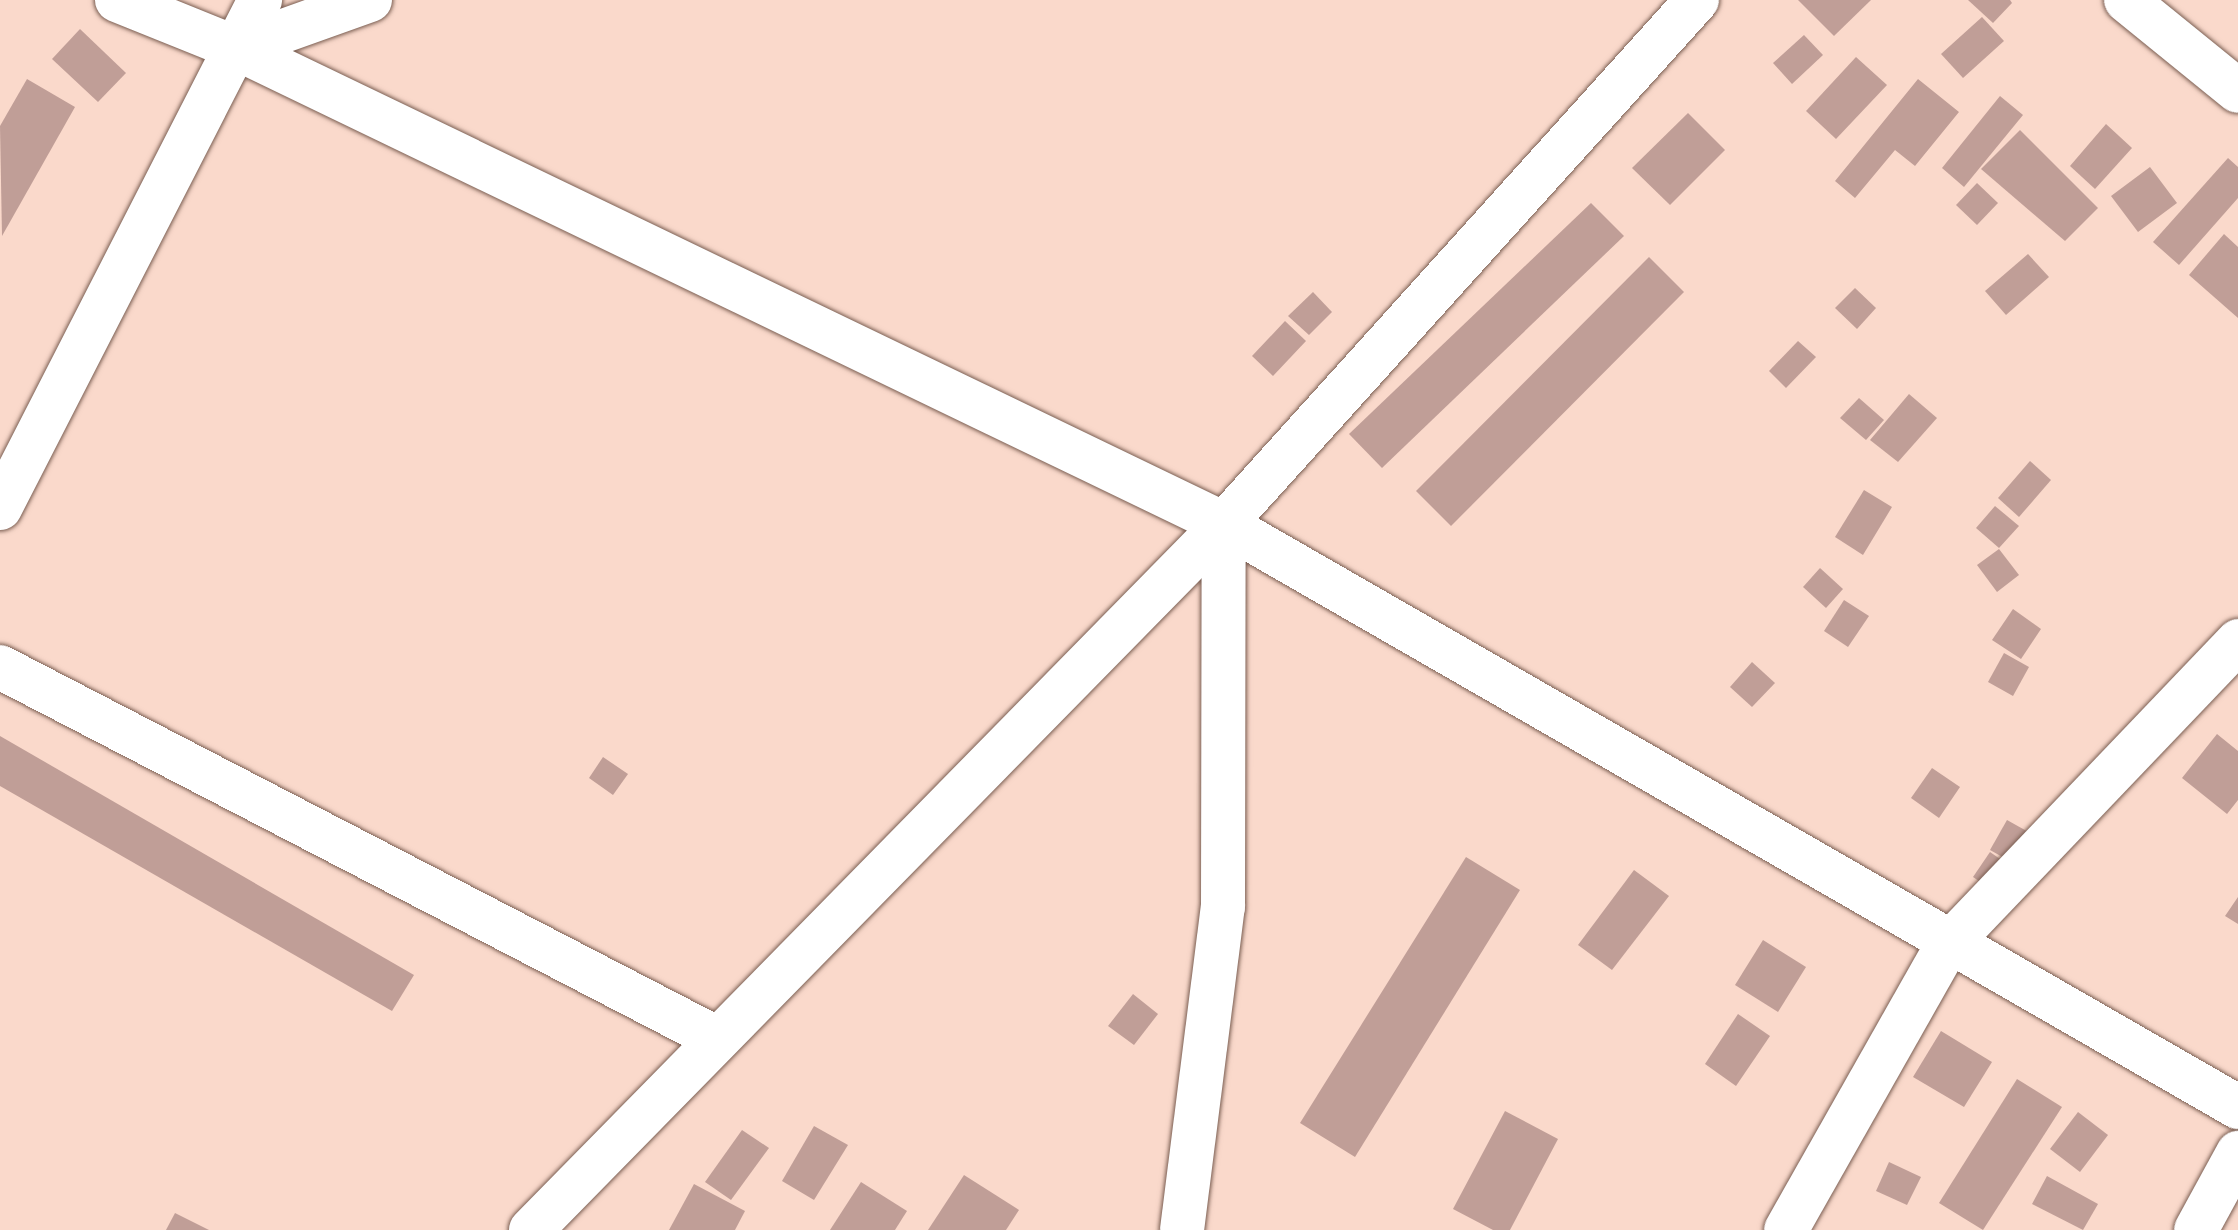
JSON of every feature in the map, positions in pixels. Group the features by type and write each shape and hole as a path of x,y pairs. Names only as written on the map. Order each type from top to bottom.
{"street":[{"path":"117,0 236,48 1224,524 1947,946 2238,1107"},
{"path":"4,493 260,0"},
{"path":"236,48 370,0"},
{"path":"2126,0 2238,91"},
{"path":"531,1230 714,1037 1224,524 1693,2"},
{"path":"1182,1230 1223,907 1224,524"},
{"path":"1786,1230 1947,946 2238,641"},
{"path":"0,667 714,1037"},
{"path":"2196,1230 2238,1153"}],"building":[{"path":"1798,0 1871,0 1834,36"},
{"path":"1968,0 2010,0 2012,3 1993,23"},
{"path":"1982,17 2004,41 1963,78 1941,54"},
{"path":"80,29 126,73 98,102 52,59"},
{"path":"1804,35 1823,55 1792,84 1773,63"},
{"path":"1856,57 1887,85 1836,139 1806,111"},
{"path":"27,79 75,107 2,236 0,126"},
{"path":"1918,79 1959,112 1915,166 1895,150 1855,198 1835,181"},
{"path":"2000,96 2023,115 1964,187 1942,168"},
{"path":"1688,113 1725,150 1670,205 1632,168"},
{"path":"2106,124 2132,148 2095,189 2070,166"},
{"path":"2020,130 2098,208 2065,241 1981,169"},
{"path":"2228,158 2238,167 2238,198 2179,265 2153,242"},
{"path":"2150,167 2177,203 2138,232 2111,196"},
{"path":"1977,183 1998,203 1977,225 1956,205"},
{"path":"1591,203 1624,236 1382,468 1349,434"},
{"path":"2224,234 2238,247 2238,318 2189,275"},
{"path":"2028,254 2049,277 2006,315 1985,291"},
{"path":"1649,257 1684,292 1451,526 1416,491"},
{"path":"1855,288 1876,308 1857,329 1835,308"},
{"path":"1313,292 1332,312 1309,335 1288,316"},
{"path":"1285,321 1306,341 1273,376 1252,356"},
{"path":"1798,341 1816,357 1786,388 1769,371"},
{"path":"1909,394 1937,418 1898,462 1870,440"},
{"path":"1859,398 1884,420 1866,440 1840,418"},
{"path":"2030,461 2051,480 2019,517 1998,498"},
{"path":"1864,490 1892,507 1863,555 1835,537"},
{"path":"1995,506 2019,526 1999,548 1976,528"},
{"path":"1999,549 2019,575 1997,592 1977,565"},
{"path":"1820,568 1843,589 1826,608 1803,587"},
{"path":"1844,600 1869,616 1848,647 1824,631"},
{"path":"2013,609 2041,629 2021,659 1992,640"},
{"path":"2004,653 2029,667 2013,696 1988,682"},
{"path":"1752,662 1775,683 1752,707 1730,687"},
{"path":"2217,734 2238,751 2238,800 2227,814 2182,778"},
{"path":"0,736 414,975 392,1011 0,786"},
{"path":"603,757 628,774 613,795 589,778"},
{"path":"1932,768 1960,787 1939,818 1911,798"},
{"path":"2007,820 2032,834 2015,864 1990,850"},
{"path":"1990,852 2033,882 2016,906 1973,877"},
{"path":"1466,857 1520,890 1355,1157 1300,1123"},
{"path":"1634,870 1669,896 1612,970 1578,945"},
{"path":"2238,897 2238,924 2225,916"},
{"path":"1763,940 1806,967 1778,1012 1735,985"},
{"path":"1133,994 1158,1014 1134,1045 1108,1026"},
{"path":"1738,1014 1770,1036 1736,1086 1705,1064"},
{"path":"1941,1031 1992,1062 1964,1107 1913,1077"},
{"path":"2017,1079 2062,1107 1983,1230 1939,1203"},
{"path":"1505,1111 1558,1139 1510,1230 1493,1230 1453,1209"},
{"path":"2078,1112 2108,1135 2080,1172 2050,1149"},
{"path":"814,1126 848,1145 814,1200 782,1181"},
{"path":"742,1130 769,1148 731,1200 705,1182"},
{"path":"1889,1162 1921,1177 1907,1205 1876,1191"},
{"path":"964,1175 1019,1210 1006,1230 928,1230"},
{"path":"2047,1176 2098,1204 2083,1230 2032,1204"},
{"path":"861,1182 907,1211 895,1230 830,1230"},
{"path":"694,1184 745,1211 735,1230 669,1230"},
{"path":"175,1213 209,1230 166,1230"}]}
